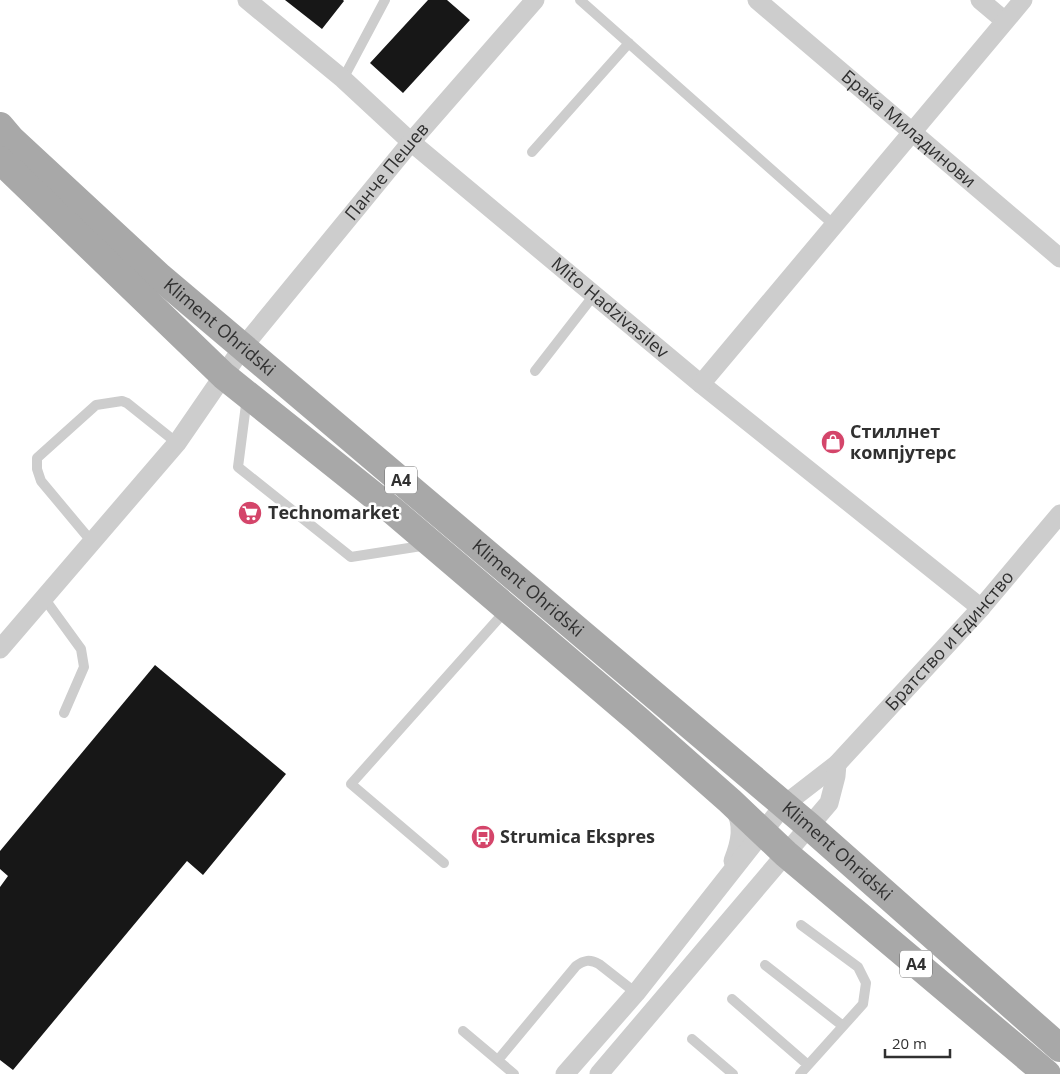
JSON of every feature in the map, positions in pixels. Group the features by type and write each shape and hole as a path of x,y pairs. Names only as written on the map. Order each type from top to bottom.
{"main road":[{"name":"Kliment Ohridski","path":"0,126 11,139 160,277 810,826 1060,1048"},
{"name":"Kliment Ohridski","path":"0,160 224,376 432,544 730,801 786,854 1046,1074"}],"street":[{"name":"Mito Hadzivasilev","path":"247,0 343,79 411,142 701,384 981,608"},
{"name":"Панче Пешев","path":"0,649 177,443 244,347 411,142 535,0"},
{"name":"Браќа Миладинови","path":"757,0 1060,258"},
{"path":"980,0 1006,21"},
{"path":"701,384 1023,0"},
{"name":"Братство и Единство","path":"721,885 784,805 837,764 981,608 1060,514"},
{"path":"599,1074 829,803 837,764"},
{"path":"565,1074 636,992 721,885 734,861 741,833 740,819 730,801"},
{"path":"758,887 776,877 790,875 818,881"}],"lane":[{"path":"343,79 385,0"},
{"path":"580,0 834,225"},
{"path":"532,152 629,43"},
{"path":"535,370 594,295"},
{"path":"247,394 238,467 351,557 432,544"},
{"path":"92,542 41,481 37,469 37,458 96,405 110,402 122,401 127,403 177,443"},
{"path":"44,598 81,649 84,667 64,713"},
{"path":"444,863 350,784 507,609"},
{"path":"800,1074 863,1004 866,983 858,967 802,925"},
{"path":"498,1060 581,962 593,960 636,992"},
{"path":"765,966 843,1026"},
{"path":"732,999 808,1065"},
{"path":"463,1031 514,1074"},
{"path":"692,1040 733,1074"}],"building":[{"path":"285,0 343,0 344,1 322,29"},
{"path":"428,0 447,0 470,20 403,93 370,63"},
{"path":"155,665 286,774 203,875 187,861 13,1070 0,1060 0,887 8,876 0,869 0,851"}],"place":[{"name":"Стиллнет компјутерс","path":"833,442"},
{"name":"Technomarket","path":"250,513"},
{"name":"Strumica Ekspres","path":"483,837"}]}
